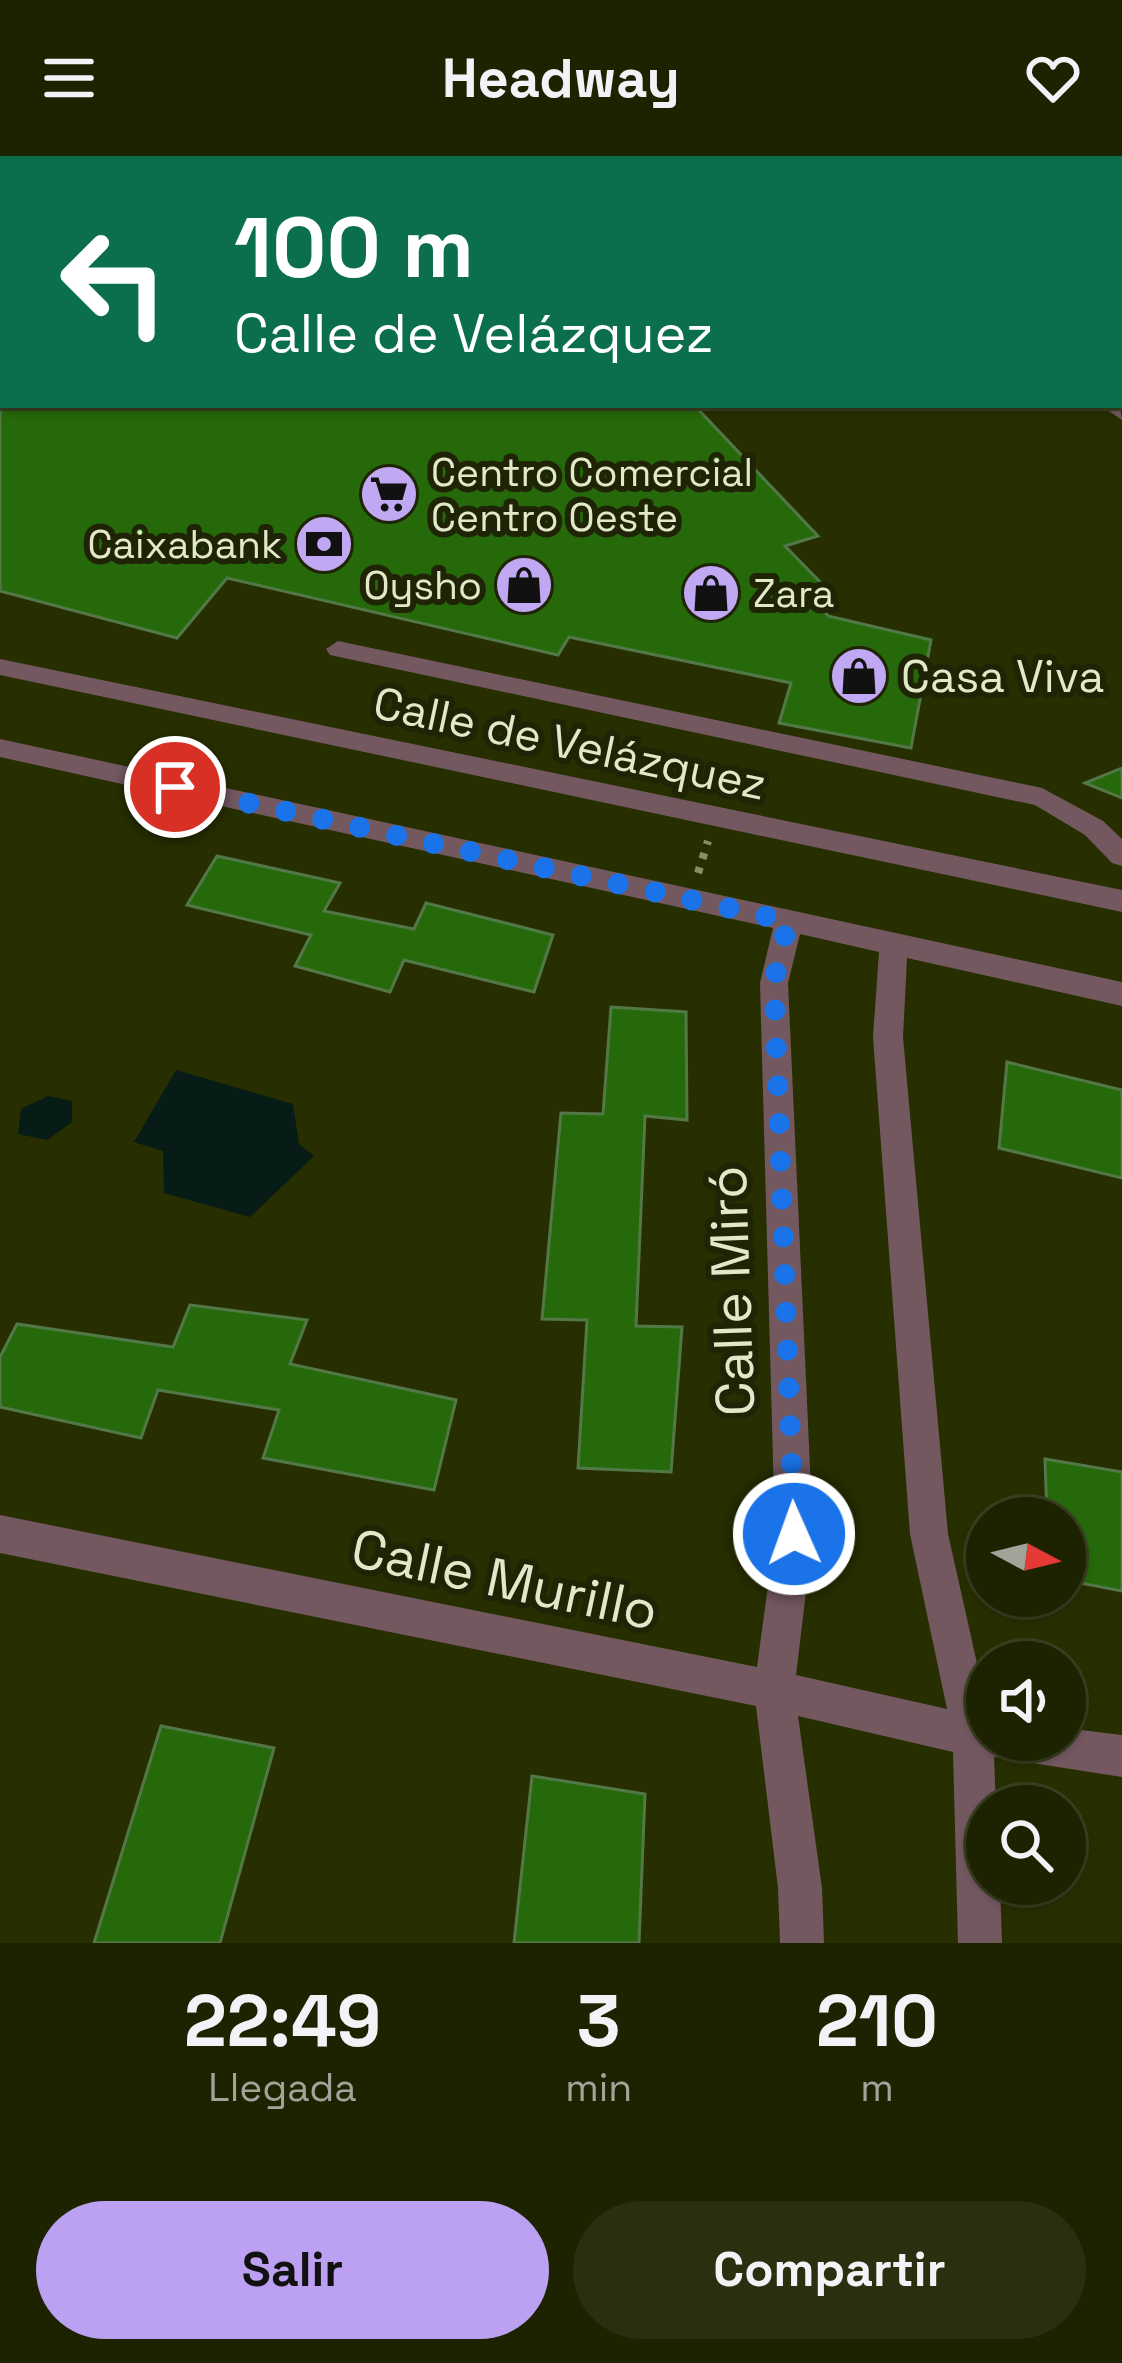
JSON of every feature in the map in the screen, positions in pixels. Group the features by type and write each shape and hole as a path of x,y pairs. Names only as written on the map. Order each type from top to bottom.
{"street":[{"path":"338,649 1042,797 1094,828 1122,856"},
{"name":"Calle de Velázquez","path":"0,667 1122,901"},
{"path":"0,748 1122,994"},
{"name":"Calle Miró","path":"788,921 774,982 794,1534 773,1690 800,1888 802,1943"},
{"path":"894,945 888,1037 929,1534 966,1665"},
{"name":"Calle Murillo","path":"0,1534 773,1690 966,1734"},
{"name":"Calle Murillo","path":"1086,1751 1122,1756"},
{"path":"980,1943 986,1761"}],"path":[{"path":"691,898 715,817"}],"water":[{"path":"176,1070 293,1104 299,1144 314,1156 250,1217 164,1193 163,1151 134,1142"},
{"path":"48,1096 72,1101 72,1122 47,1140 18,1134 21,1109"}],"building":[{"name":"Centro Comercial Centro Oeste","path":"0,408 697,408 818,536 785,546 826,588 809,593 828,616 931,640 911,748 779,723 791,683 569,637 558,655 227,578 177,638 0,591"},
{"path":"1122,768 1122,798 1085,783"},
{"path":"217,856 340,883 324,911 414,929 426,903 553,935 534,992 404,960 390,992 295,966 311,935 187,905"},
{"path":"611,1007 686,1012 687,1120 645,1116 636,1326 682,1327 671,1472 578,1468 587,1320 542,1319 561,1113 603,1114"},
{"path":"1007,1062 1122,1090 1122,1178 999,1148"},
{"path":"190,1305 307,1320 290,1364 456,1400 434,1490 263,1458 279,1410 158,1390 141,1438 0,1407 0,1357 17,1324 173,1347"},
{"path":"1045,1459 1122,1472 1122,1591 1086,1584 1086,1497 1046,1497"},
{"path":"161,1726 274,1748 220,1943 94,1943"},
{"path":"532,1776 645,1794 639,1943 514,1943"}],"place":[{"name":"Centro Comercial Centro Oeste","path":"389,494"},
{"name":"Caixabank","path":"324,544"},
{"name":"Oysho","path":"524,585"},
{"name":"Zara","path":"711,593"},
{"name":"Casa Viva","path":"859,676"}],"route":[{"path":"175,787 788,921 774,982 794,1534"}]}
